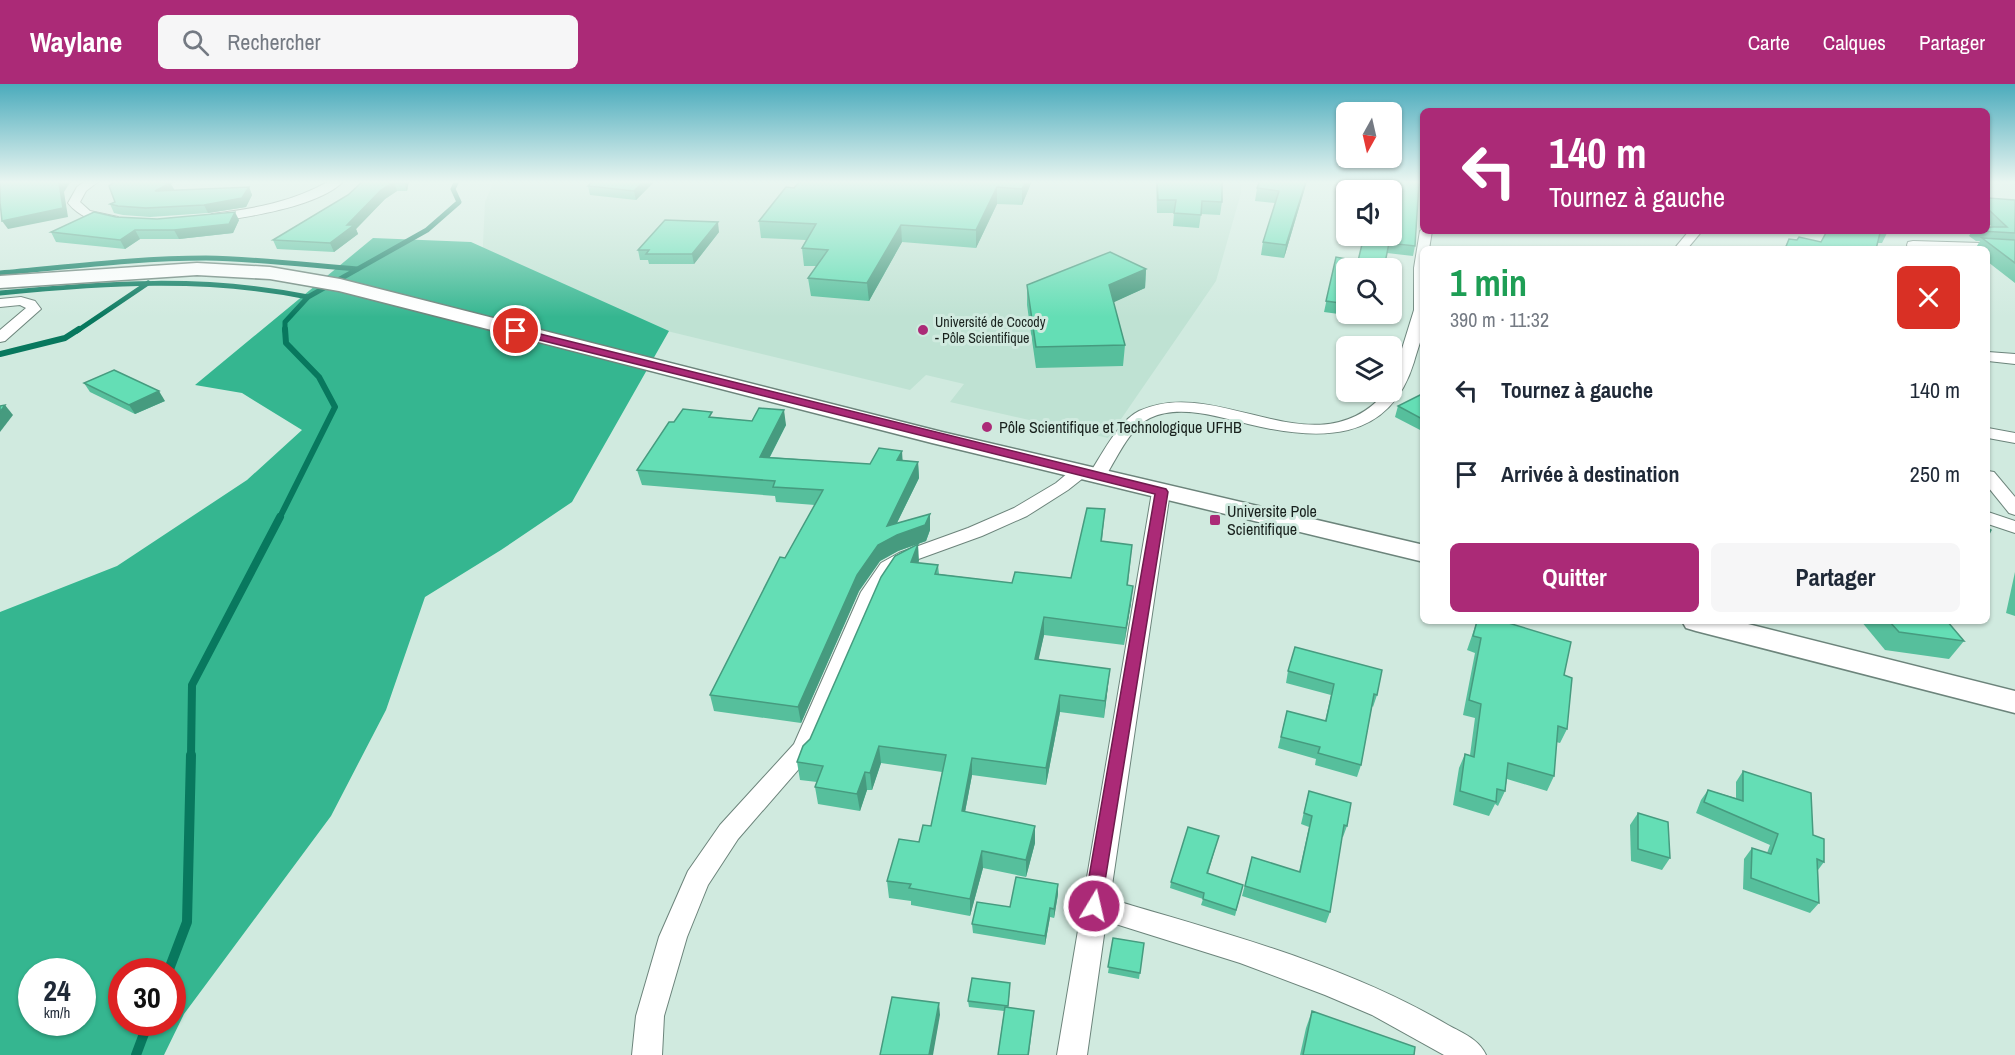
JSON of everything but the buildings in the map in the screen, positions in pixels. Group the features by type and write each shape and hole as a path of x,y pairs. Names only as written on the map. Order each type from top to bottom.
{"main road":[{"path":"0,282 197,269 270,273 340,285 582,348 1161,492 1420,553"},
{"path":"1708,624 2015,702"}],"street":[{"path":"1683,246 1693,234"},
{"path":"1990,248 2015,248"},
{"path":"0,303 21,302 30,304 34,309 0,338"},
{"path":"647,1055 653,1005 673,937 697,879 729,832 803,749 871,592 888,567 906,557 1033,506 1089,474 1133,424 1143,415 1155,411 1189,408 1207,410 1256,422 1311,430 1351,424 1364,418 1382,406 1398,384 1420,311"},
{"path":"1990,357 2015,359"},
{"path":"1990,433 2015,438"},
{"path":"1990,478 2015,509"},
{"path":"1072,1055 1161,492"},
{"path":"1990,519 2015,527"},
{"path":"1094,906 1277,961 1394,1011 1471,1055"}],"shaded area":[{"name":"Université de Cocody - Pôle Scientifique","path":"484,226 1232,226 1216,281 1108,438 950,402 964,384 926,375 910,390 481,286"}],"green space":[{"path":"373,238 471,242 669,331 572,502 425,597 386,710 331,816 186,1011 186,958 108,958 108,1036 173,1036 164,1055 0,1055 0,612 117,566 247,480 302,430 242,393 195,385"}],"waterway":[{"path":"308,297 431,226"},
{"path":"0,273 180,258 263,261 357,269"},
{"path":"0,293 78,286 148,283"},
{"path":"77,331 148,283"},
{"path":"148,283 231,286 308,297"},
{"path":"285,329 285,322 308,297"},
{"path":"0,354 65,338 79,329"},
{"path":"280,517 335,407 319,377 286,343 285,329"},
{"path":"191,756 192,685 280,517"},
{"path":"173,958 187,922 191,755"},
{"path":"136,1055 143,1036"}],"place":[{"name":"Université de Cocody - Pôle Scientifique","path":"923,330"},
{"name":"Pôle Scientifique et Technologique UFHB","path":"987,427"},
{"name":"Universite Pole Scientifique","path":"1215,520"}],"route":[{"path":"516,331 1161,492 1094,906"}]}
